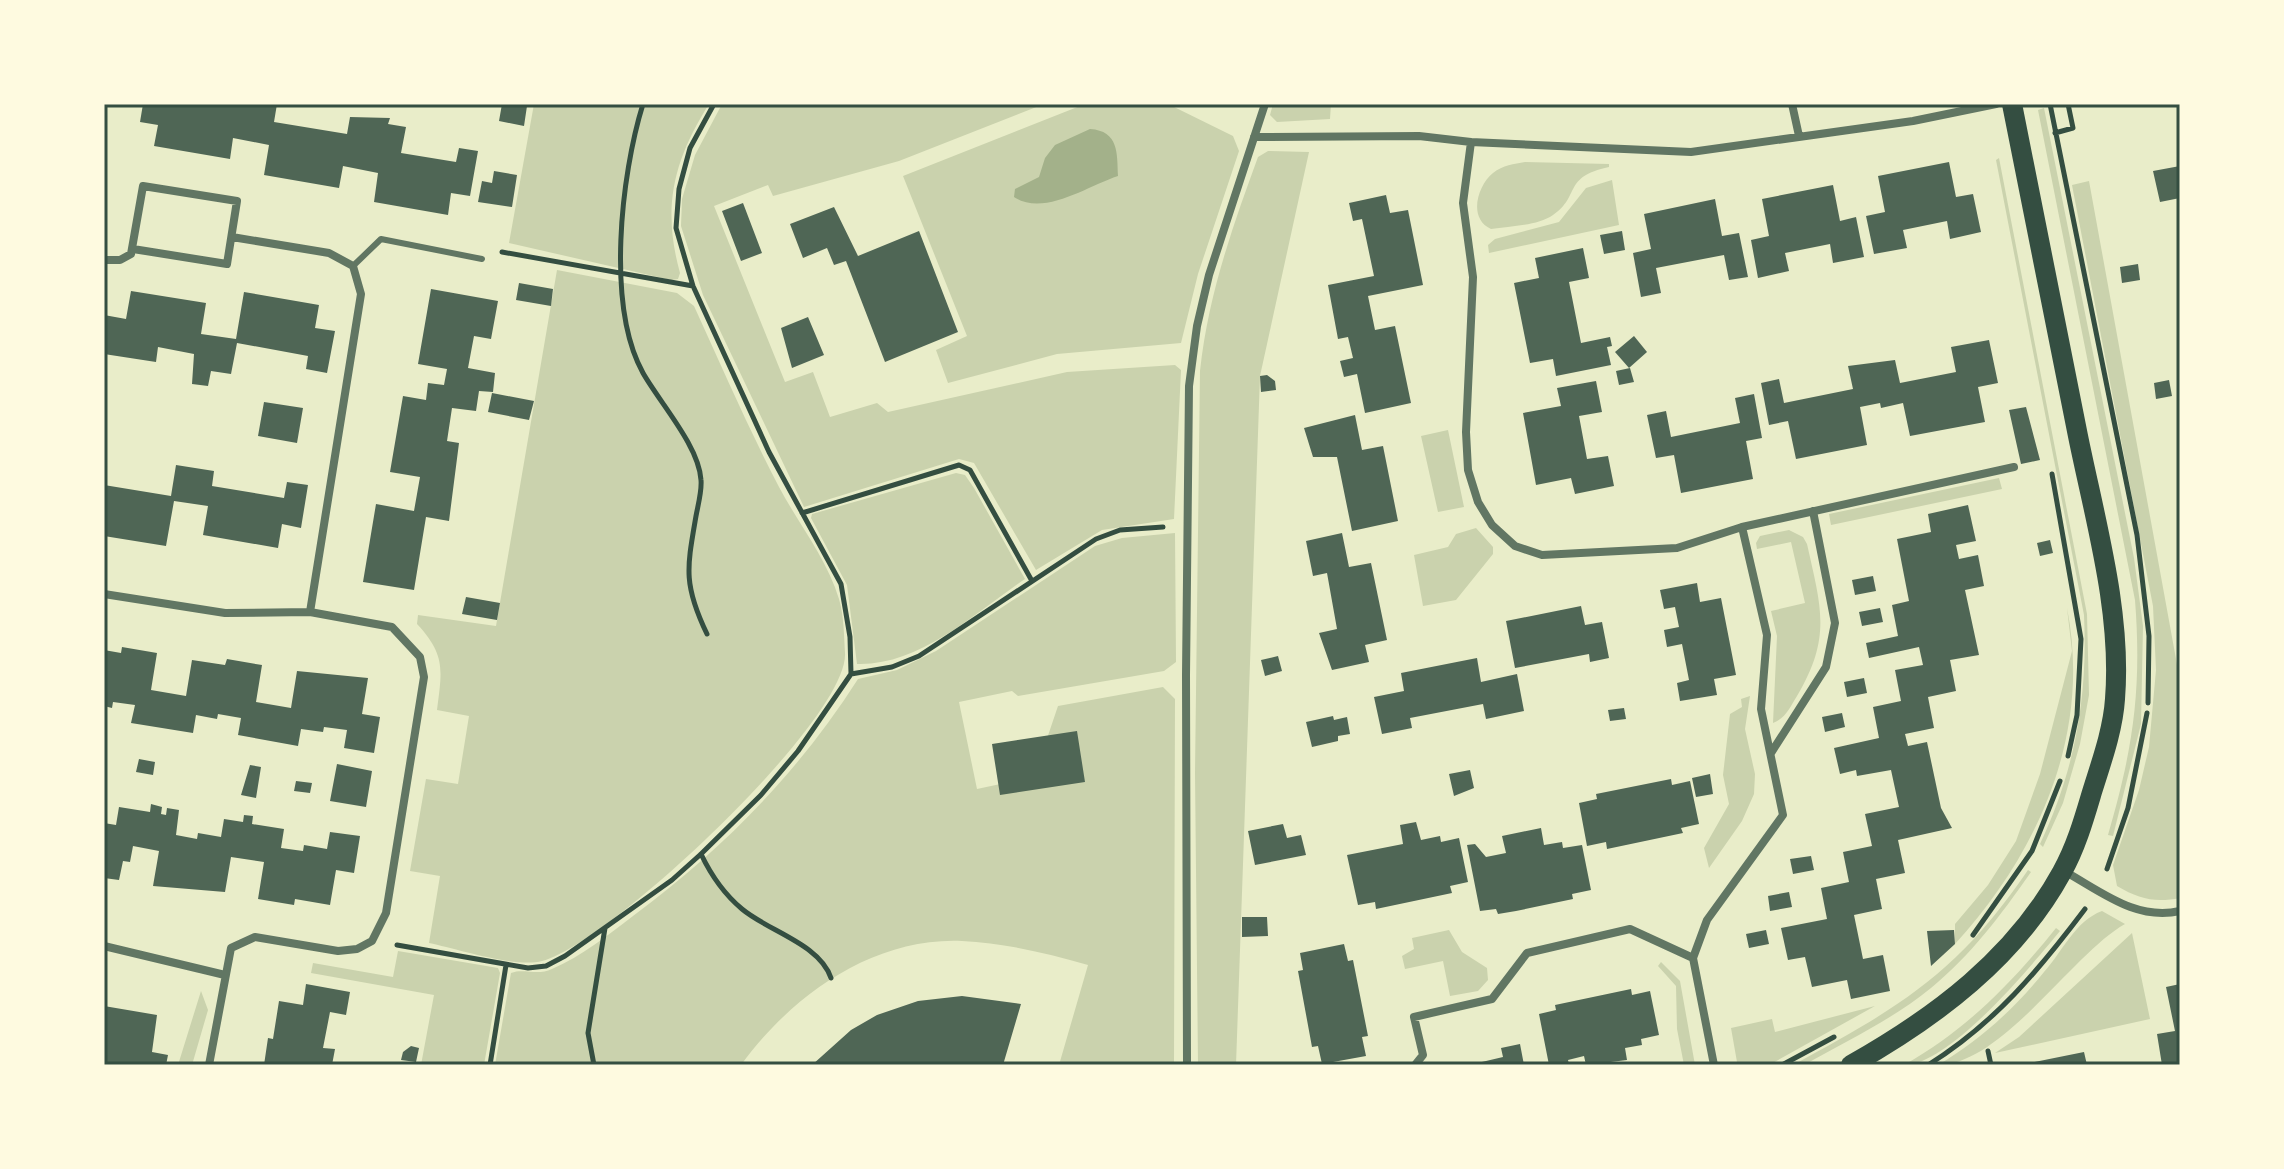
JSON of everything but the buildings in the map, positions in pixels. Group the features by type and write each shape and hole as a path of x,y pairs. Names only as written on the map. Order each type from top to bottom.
{"main road":[{"path":"1851,1065 1935,1012 1986,971 2025,928 2063,871 2081,827 2115,700 2114,638 2102,559 2012,104"}],"street":[{"path":"1187,1065 1186,526 1189,386 1197,326 1209,275 1265,104"},
{"path":"1792,104 1799,136"},
{"path":"1254,137 1419,136 1471,142 1691,152 1913,121 1996,104"},
{"path":"1471,142 1463,203 1473,277 1466,432 1468,470 1478,502 1492,525 1515,546 1542,555 1677,548 1742,527 2014,467"},
{"path":"104,260 120,260 133,249 143,186 237,201 227,264 133,249"},
{"path":"232,237 329,253 353,266 361,294 310,612"},
{"path":"1771,753 1826,667 1835,623 1813,511"},
{"path":"1714,1065 1693,958 1707,920 1783,815 1761,709 1767,635 1742,527"},
{"path":"104,594 225,613 310,612 392,627 420,657 424,677 386,913 372,941 357,949 338,951 255,937 231,948 209,1065"},
{"path":"2063,871 2139,913 2160,915 2180,911"},
{"path":"1415,1065 1423,1055 1414,1017 1492,999 1527,953 1630,929 1693,958"},
{"path":"104,946 225,975"}],"lane":[{"path":"353,266 381,239 482,259"}],"path":[{"path":"643,104 623,187 623,275 631,347 695,456 701,480 688,563 688,589 707,634"},
{"path":"372,941 506,965 546,966 672,880 701,854 761,795 798,751 851,674 850,637 841,584 769,452 693,286 676,228 679,189 690,148 714,104"},
{"path":"2055,133 2073,128 2068,104"},
{"path":"482,259 506,251 693,286"},
{"path":"1965,943 2032,851 2051,808 2077,715 2081,639 2049,462"},
{"path":"802,513 959,465 970,470 1032,581"},
{"path":"851,674 892,667 919,656 1096,539 1120,530 1186,526"},
{"path":"701,854 714,880 743,910 810,952 827,967 831,978"},
{"path":"594,1065 588,1033 605,928"},
{"path":"490,1065 506,965"},
{"path":"1782,1065 1837,1036"},
{"path":"1988,1051 1991,1065"}],"shaded area":[{"path":"534,104 709,104 687,145 674,186 672,227 680,273 678,279 671,280 509,243"},
{"path":"722,104 1044,104 899,161 773,196 768,185 714,206 785,382 813,372 830,417 877,403 888,412 1067,372 1175,365 1181,370 1174,519 1102,530 1036,570 974,463 959,459 804,507 703,295 681,226 682,199 695,155"},
{"path":"1085,104 1168,104 1233,136 1239,151 1198,274 1181,343 1057,354 948,383 936,350 967,336 903,176"},
{"path":"1273,104 1331,104 1330,119 1277,122 1270,115"},
{"path":"2044,108 2134,558 2143,626 2141,724 2113,836 2108,835 2124,775 2134,719 2137,663 2135,600 2038,110"},
{"path":"1090,129 1111,139 1116,152 1118,176 1052,202 1039,204 1014,197 1015,189 1039,177 1045,158 1055,145"},
{"path":"1268,151 1309,152 1260,376 1236,1065 1198,1065 1195,773 1200,371 1215,289 1230,236 1258,157"},
{"path":"1999,158 2087,614 2089,695 2080,744 2063,803 2043,847 2040,844 2062,789 2077,732 2084,675 2084,615 1996,160"},
{"path":"1525,162 1609,164 1609,167 1584,176 1562,208 1547,219 1491,229 1479,218 1477,210 1483,186 1497,170"},
{"path":"1612,180 1619,225 1489,253 1488,245 1495,239 1559,222 1586,188"},
{"path":"2089,181 2180,681 2180,898 2163,900 2147,899 2117,886 2113,865 2139,790 2149,747 2156,670 2153,606 2072,185"},
{"path":"557,270 677,293 694,306 768,465 834,584 842,612 845,653 836,685 809,727 720,826 668,874 574,946 542,961 517,962 429,943 440,876 410,871 426,779 458,784 469,716 437,710 440,664 433,645 417,624 418,615 496,626"},
{"path":"1448,430 1464,507 1438,512 1421,436"},
{"path":"956,473 965,475 974,488 1025,579 925,647 880,662 857,664 847,585 811,518 812,514"},
{"path":"1999,478 2002,489 1831,525 1829,514"},
{"path":"1476,528 1493,547 1493,554 1456,600 1423,606 1414,555 1448,547 1456,534"},
{"path":"1789,530 1803,537 1807,544 1819,604 1819,639 1808,675 1797,696 1784,715 1773,723 1777,636 1771,611 1805,603 1791,542 1757,549 1756,543 1760,536"},
{"path":"1175,533 1176,662 1164,671 1018,696 1012,691 959,702 977,789 1034,777 1058,706 1163,687 1175,699 1174,1065 1059,1065 1088,965 1025,949 962,941 929,942 897,949 866,960 837,976 809,994 784,1016 741,1065 495,1065 511,973 546,971 574,958 698,864 784,778 858,679 897,670 936,651 1095,546 1122,538"},
{"path":"2067,608 2073,655 2072,701 2052,789 2034,831 2011,871 1985,909 1955,944 1955,924 1988,885 2016,841 2040,774 2072,651"},
{"path":"1750,696 1745,729 1755,774 1754,794 1742,821 1709,868 1704,848 1729,804 1723,775 1730,714 1742,707 1741,699"},
{"path":"2028,870 2031,872 1985,934 1931,988 1853,1038 1804,1065 1793,1065 1896,1005 1951,962 1977,936"},
{"path":"2102,911 2125,924 2105,938 2012,1028 1987,1047 1962,1060 1938,1065 1982,1035 2021,999 2077,929"},
{"path":"2056,928 2060,931 2030,967 1966,1032 1923,1061 1904,1065 1948,1037 1987,1004"},
{"path":"1449,930 1462,952 1487,968 1488,980 1478,991 1450,996 1443,961 1405,969 1402,956 1414,949 1412,938"},
{"path":"2132,933 2150,1019 1995,1053 2019,1037"},
{"path":"398,951 498,968 500,973 484,1065 421,1065 434,995 311,973 313,963 393,977"},
{"path":"1661,962 1680,981 1695,1065 1684,1065 1677,1029 1676,986 1658,966"},
{"path":"201,991 208,1010 192,1065 178,1065"},
{"path":"1875,1006 1769,1065 1737,1062 1731,1028 1772,1019 1775,1032"}]}
